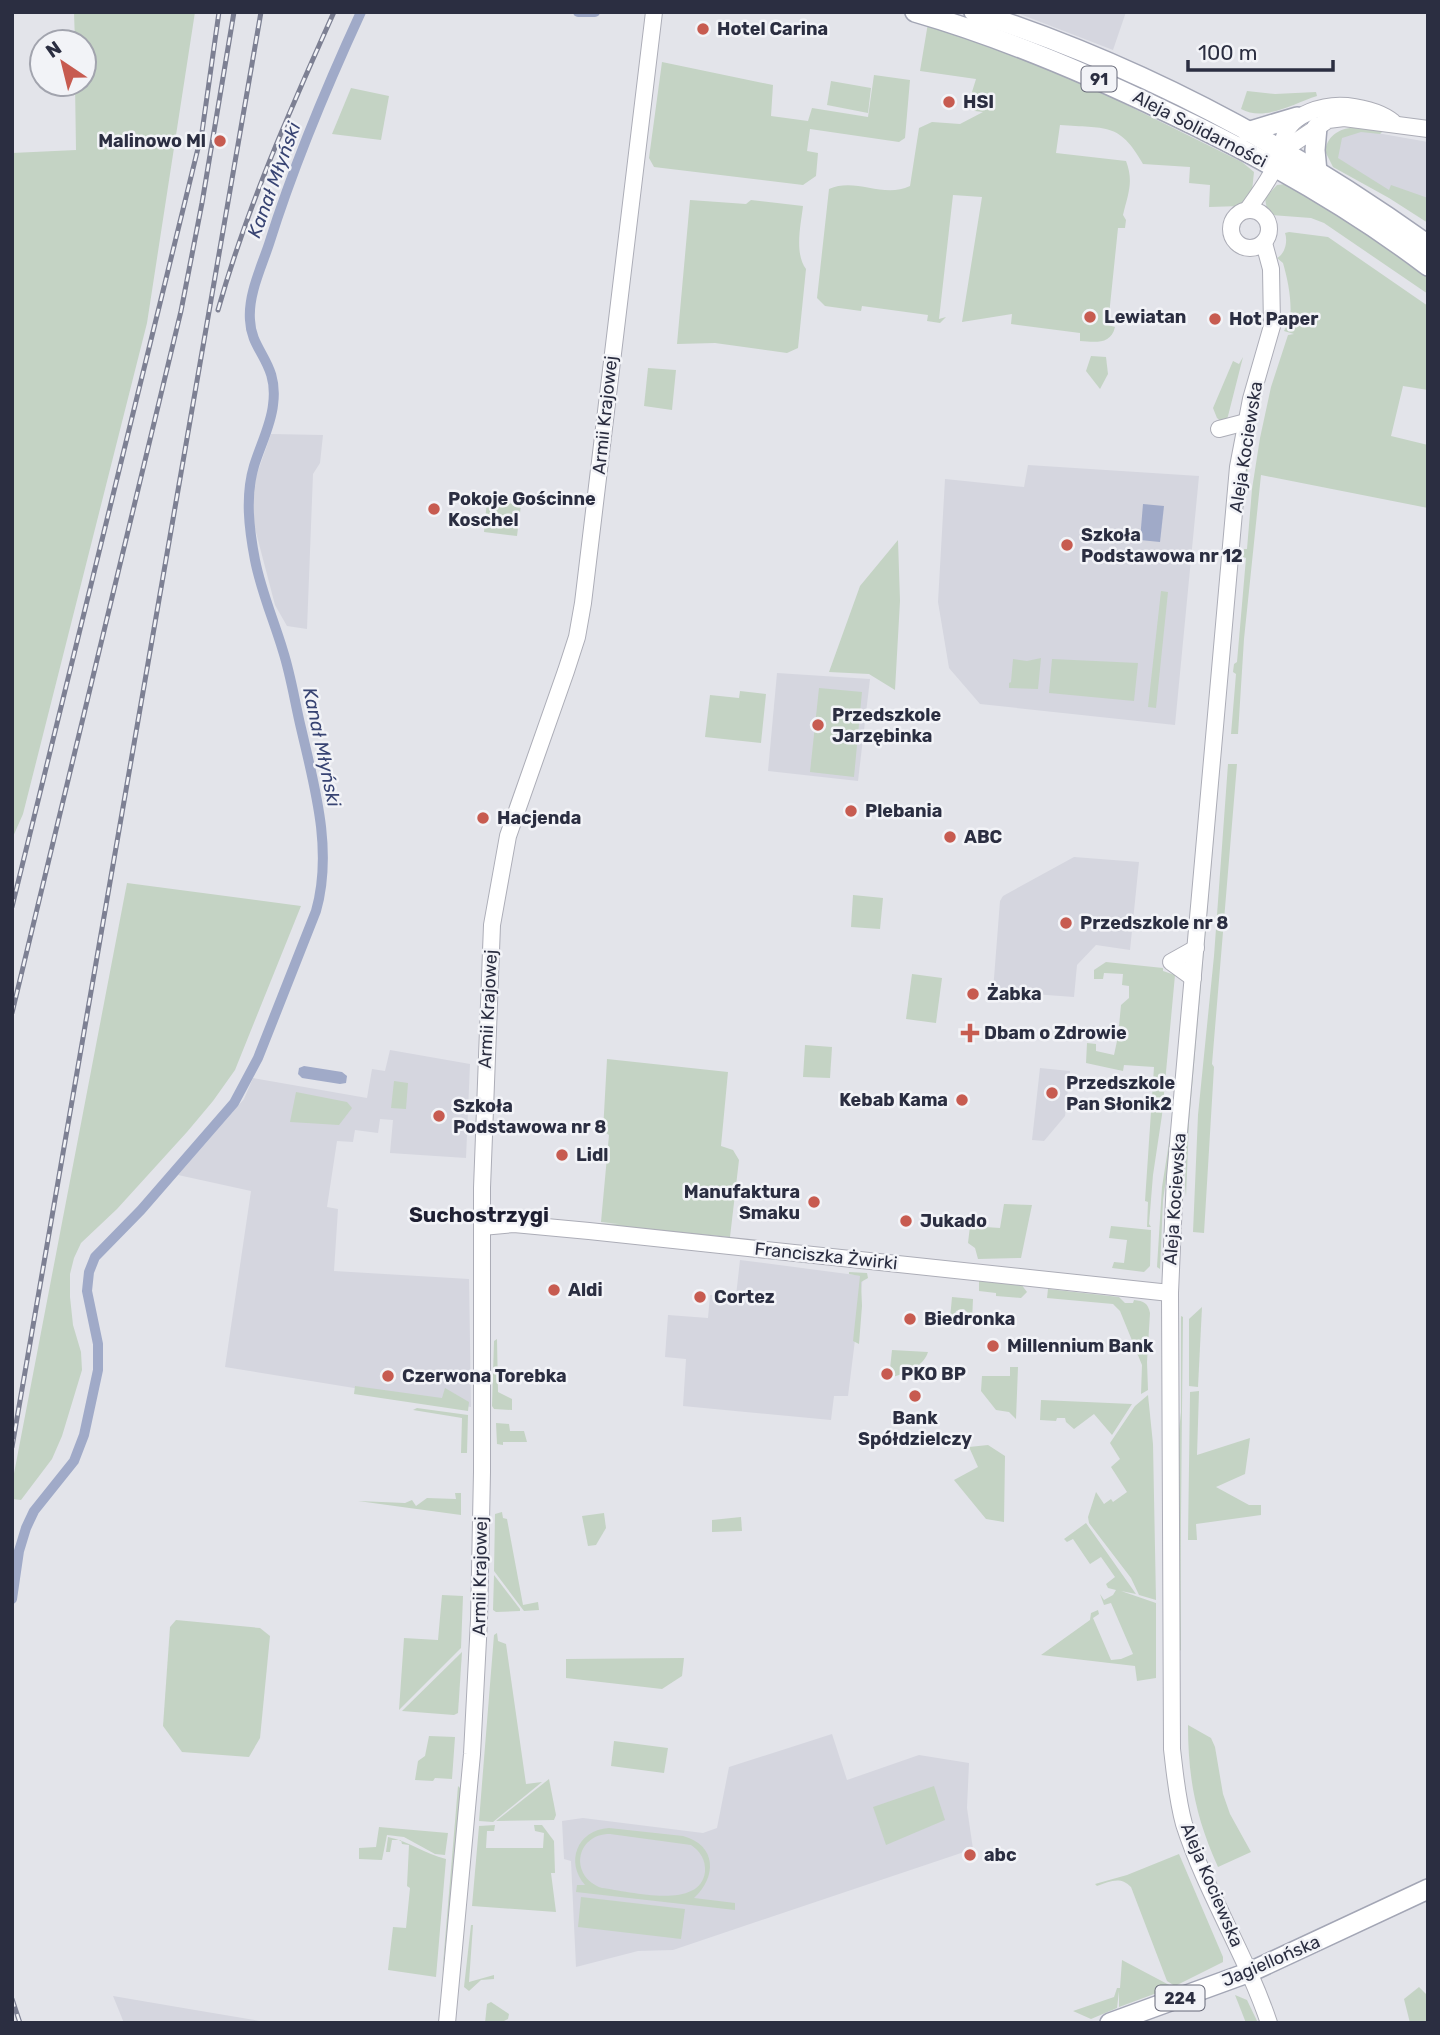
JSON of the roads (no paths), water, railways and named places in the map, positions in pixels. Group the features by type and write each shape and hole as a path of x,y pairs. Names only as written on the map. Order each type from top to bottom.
{"main road":[{"name":"Aleja Solidarności","path":"915,12 1026,49 1105,82 1217,136 1317,172 1428,245"},
{"name":"Aleja Solidarności","path":"974,12 1117,67 1192,102 1247,132 1278,159 1428,266"},
{"path":"1247,132 1297,117"},
{"path":"1317,127 1317,172"},
{"name":"Jagiellońska","path":"1110,2023 1250,1972 1428,1889"}],"street":[{"name":"Armii Krajowej","path":"447,2023 472,1754 480,1620 483,1116 492,925 508,836 577,637 654,12"},
{"path":"1254,211 1278,159 1284,136 1297,117 1320,108 1359,107 1393,122 1428,129"},
{"path":"1278,159 1328,120 1343,118 1379,124 1393,122"},
{"path":"1254,211 1268,220 1270,228 1256,245 1237,243 1231,227 1236,216 1254,211"},
{"name":"Aleja Kociewska","path":"1256,245 1262,273 1270,280 1272,326 1247,422 1236,488 1175,1177 1170,1293 1172,1696 1176,1786 1184,1822 1194,1853 1250,1972 1269,2023"},
{"path":"1219,429 1247,422"},
{"path":"1193,978 1171,962 1196,948"},
{"name":"Franciszka Żwirki","path":"482,1227 514,1224 589,1231 1170,1293"}],"water":[{"path":"1143,504 1164,506 1160,542 1140,540"},
{"path":"304,1066 342,1072 347,1076 346,1083 302,1078 298,1074 299,1068"}],"waterway":[{"name":"Kanał Młyński","path":"12,1599 19,1551 26,1528 34,1511 74,1461 84,1435 98,1370 98,1344 87,1291 89,1272 95,1257 141,1210 234,1103 258,1058 316,911 323,866 316,796 288,670 258,572 250,525 251,477 270,420 274,390 269,368 255,341 250,311 256,282 300,155 361,12"},
{"name":"Kanał Młyński","path":"578,12 595,12"}],"railway":[{"path":"12,907 202,132 219,12"},
{"path":"12,1013 181,311 234,12"},
{"path":"12,1447 261,12"},
{"path":"218,310 256,196 334,12"},
{"path":"12,1999 20,2023"}],"place":[{"name":"Hotel Carina","path":"703,29"},
{"name":"HSI","path":"949,102"},
{"name":"Malinowo Ml","path":"220,141"},
{"name":"Lewiatan","path":"1090,317"},
{"name":"Hot Paper","path":"1215,319"},
{"name":"Pokoje Gościnne Koschel","path":"434,509"},
{"name":"Szkoła Podstawowa nr 12","path":"1067,545"},
{"name":"Przedszkole Jarzębinka","path":"818,725"},
{"name":"Plebania","path":"851,811"},
{"name":"Hacjenda","path":"483,818"},
{"name":"ABC","path":"950,837"},
{"name":"Przedszkole nr 8","path":"1066,923"},
{"name":"Żabka","path":"973,994"},
{"name":"Dbam o Zdrowie","path":"970,1033"},
{"name":"Przedszkole Pan Słonik2","path":"1052,1093"},
{"name":"Kebab Kama","path":"962,1100"},
{"name":"Szkoła Podstawowa nr 8","path":"439,1116"},
{"name":"Lidl","path":"562,1155"},
{"name":"Manufaktura Smaku","path":"814,1202"},
{"name":"Jukado","path":"906,1221"},
{"name":"Aldi","path":"554,1290"},
{"name":"Cortez","path":"700,1297"},
{"name":"Biedronka","path":"910,1319"},
{"name":"Millennium Bank","path":"993,1346"},
{"name":"PKO BP","path":"887,1374"},
{"name":"Czerwona Torebka","path":"388,1376"},
{"name":"Bank Spółdzielczy","path":"915,1396"},
{"name":"abc","path":"970,1855"}],"district":[{"name":"Suchostrzygi","path":"479,1214"}]}
